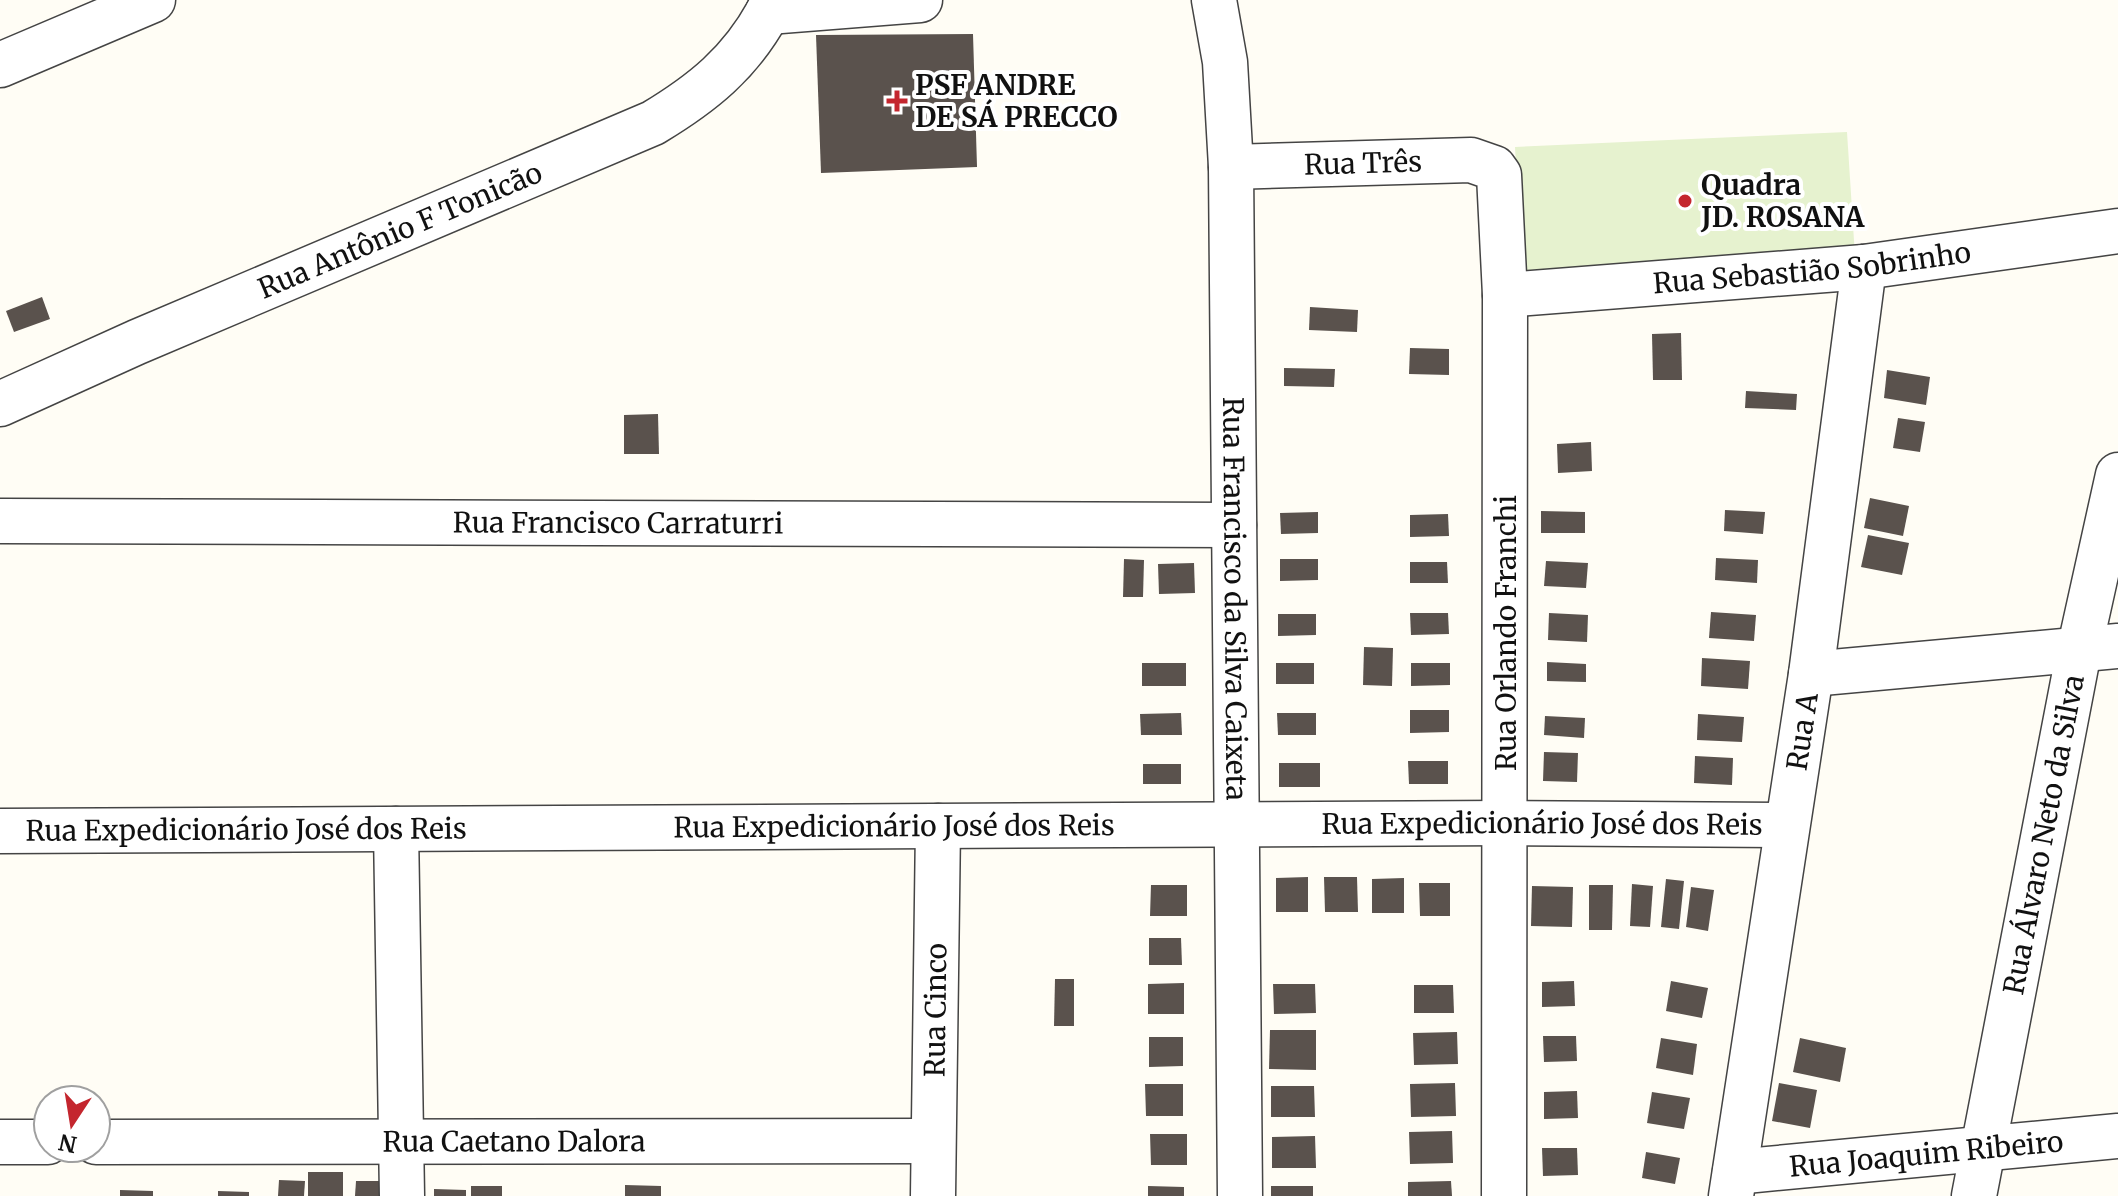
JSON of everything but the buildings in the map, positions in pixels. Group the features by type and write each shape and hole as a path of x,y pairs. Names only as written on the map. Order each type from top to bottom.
{"street":[{"path":"0,65 153,0"},
{"path":"764,6 920,0"},
{"name":"Rua Francisco da Silva Caixeta","path":"1215,1 1225,62 1231,167 1240,1196"},
{"name":"Rua Antônio F Tonicão","path":"0,404 137,342 653,123 696,97 745,51 764,6"},
{"name":"Rua Três","path":"1231,167 1438,160 1478,161 1494,168"},
{"name":"Rua Orlando Franchi","path":"1494,168 1503,204 1505,295 1504,1196"},
{"name":"Rua Sebastião Sobrinho","path":"1505,295 1864,267 2118,231"},
{"name":"Rua A","path":"1733,1184 1811,674 1864,267"},
{"name":"Rua Álvaro Neto da Silva","path":"1974,1196 2098,648 2118,475"},
{"name":"Rua Francisco Carraturri","path":"0,521 1234,525"},
{"path":"1811,674 2098,648"},
{"name":"Rua Expedicionário José dos Reis","path":"0,831 1506,823 1787,825"},
{"name":"Rua Cinco","path":"933,1196 938,826"},
{"path":"396,829 402,1196"},
{"name":"Rua Joaquim Ribeiro","path":"1733,1184 2118,1136"},
{"name":"Rua Caetano Dalora","path":"112,1142 933,1141"},
{"path":"0,1142 32,1142"}],"green space":[{"name":"Quadra JD. ROSANA","path":"1847,132 1855,256 1522,284 1515,147"}],"place":[{"name":"PSF ANDRE DE SÁ PRECCO","path":"897,101"},
{"name":"Quadra JD. ROSANA","path":"1685,201"}]}
